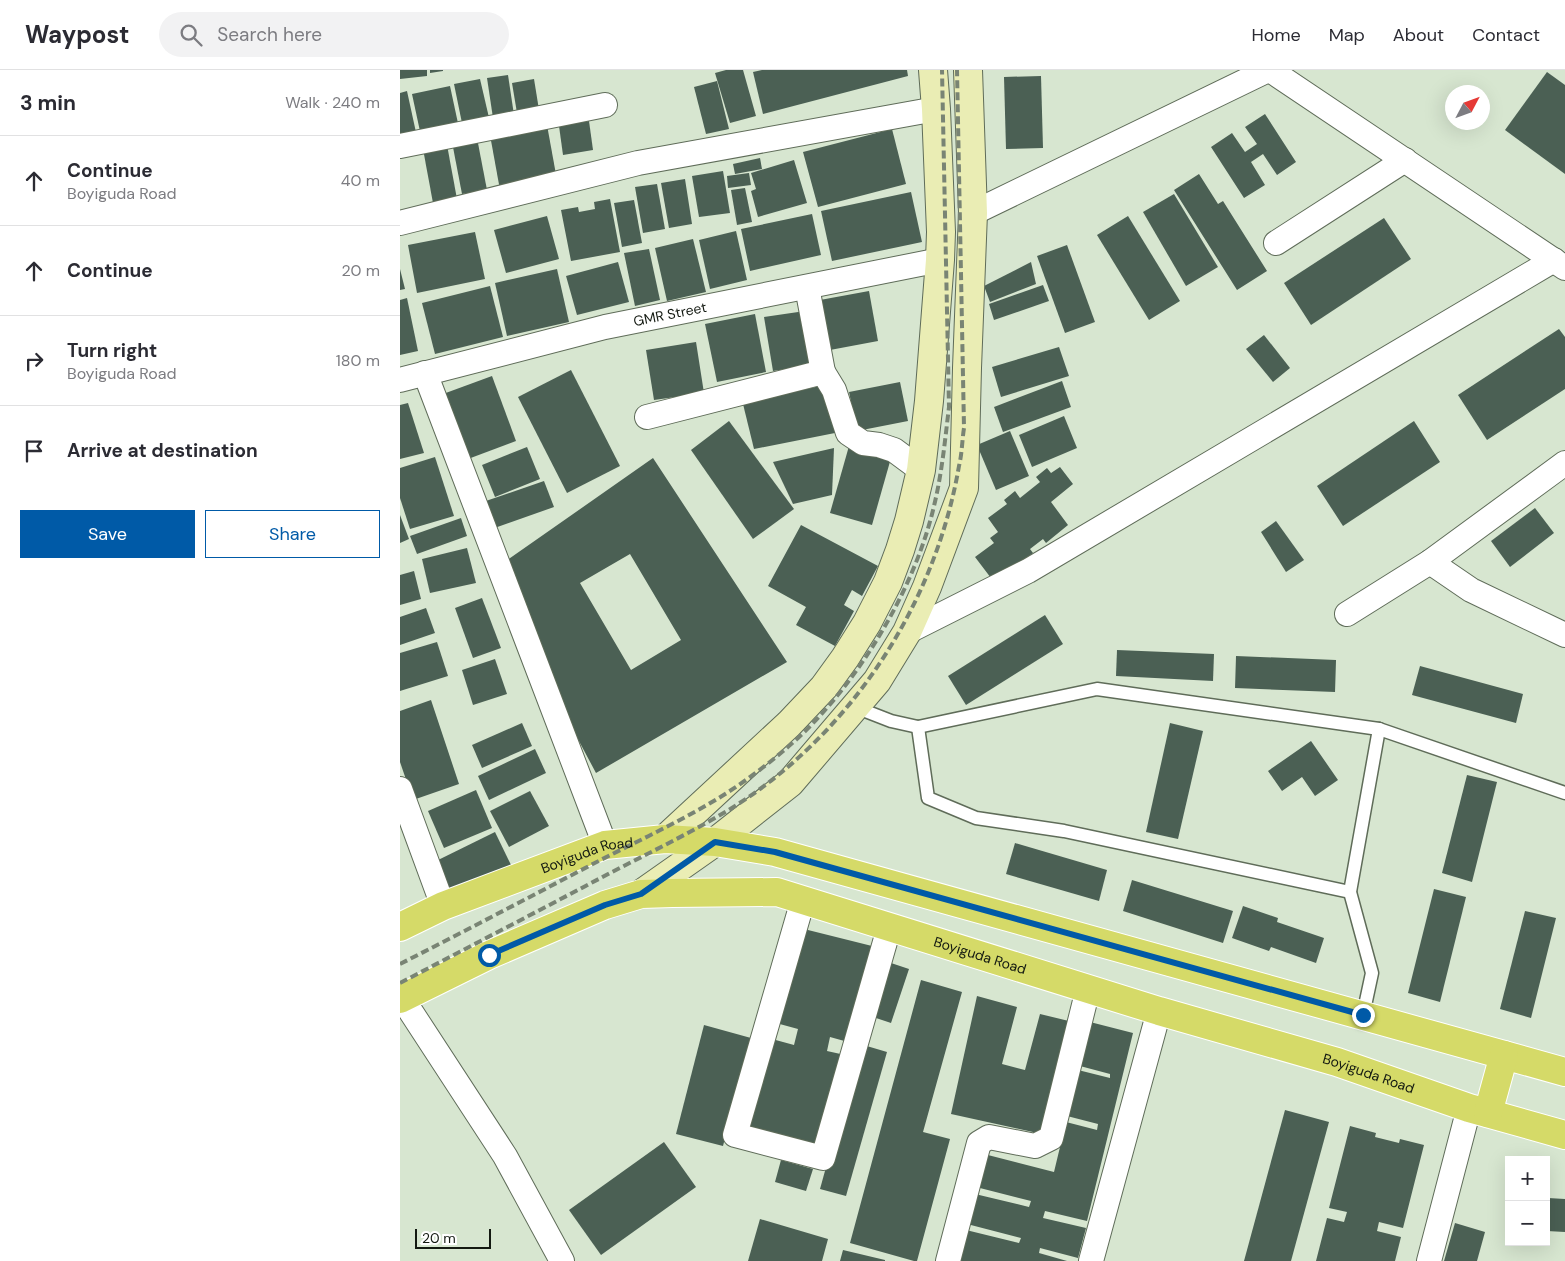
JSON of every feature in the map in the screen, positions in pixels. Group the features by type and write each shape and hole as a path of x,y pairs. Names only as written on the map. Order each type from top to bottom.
{"main road":[{"name":"Boyiguda Road","path":"400,927 443,906 605,846 665,839 715,842 775,852 1565,1072"},
{"name":"Boyiguda Road","path":"401,999 489,955 605,905 641,894 777,892 1159,1011 1337,1062 1479,1110 1565,1135"},
{"path":"1479,1110 1504,1055"}],"street":[{"path":"665,839 789,724 824,686 845,658 867,623 888,582 900,550 921,470 929,401 940,260 941,232 933,70"},
{"path":"641,894 715,842 790,783 877,681 908,632 927,587 964,488 973,213 968,70"},
{"path":"908,632 1028,571 1560,264 1269,70 973,213"},
{"path":"400,146 605,105"},
{"path":"400,224 638,163 936,109"},
{"path":"1276,243 1405,160"},
{"name":"GMR Street","path":"400,380 605,327 940,260"},
{"path":"807,287 823,372 834,390 848,433 863,443 894,450 921,470"},
{"path":"647,417 823,372"},
{"path":"425,374 605,846"},
{"path":"1347,614 1430,562 1565,463"},
{"path":"1430,562 1471,590 1565,635"},
{"path":"400,789 443,906"},
{"path":"803,900 735,1135 823,1158 889,928"},
{"path":"948,1261 979,1143 989,1137 1035,1146 1051,1138 1088,989"},
{"path":"401,999 505,1156 562,1261"},
{"path":"1091,1261 1159,1011"},
{"path":"1429,1261 1479,1110"}],"lane":[{"path":"855,707 891,721 918,727 1097,689 1379,729 1565,792"},
{"path":"918,727 928,798 976,818 1064,832 1350,892"},
{"path":"1363,1015 1372,973 1350,892 1379,729"}],"building":[{"path":"400,70 427,70 427,76 400,79"},
{"path":"430,70 443,70 443,71 430,73"},
{"path":"726,70 743,70 756,116 730,123 715,73"},
{"path":"762,70 907,70 908,76 763,114 753,72"},
{"path":"1547,72 1565,85 1565,174 1505,130"},
{"path":"508,75 514,115 493,118 487,78"},
{"path":"1041,76 1043,148 1006,149 1004,77"},
{"path":"480,79 490,122 463,128 454,84"},
{"path":"534,79 540,116 518,119 512,83"},
{"path":"717,81 729,129 706,134 694,87"},
{"path":"450,86 459,128 421,136 412,94"},
{"path":"407,91 417,137 400,141 400,93"},
{"path":"1265,114 1296,162 1277,175 1263,154 1251,162 1265,185 1244,198 1211,147 1232,133 1245,152 1257,144 1245,127"},
{"path":"589,121 593,150 563,155 559,126"},
{"path":"547,125 557,180 500,190 490,135"},
{"path":"892,129 906,184 818,207 803,152"},
{"path":"477,138 487,190 462,194 452,142"},
{"path":"447,145 457,199 433,203 423,149"},
{"path":"760,158 762,169 735,174 733,164"},
{"path":"794,160 807,203 758,217 751,191 756,189 751,173"},
{"path":"723,171 730,213 699,217 692,176"},
{"path":"749,173 751,185 728,188 727,176"},
{"path":"1199,174 1218,204 1223,201 1267,271 1237,290 1174,190"},
{"path":"685,179 692,224 669,228 661,183"},
{"path":"657,184 665,229 643,233 635,187"},
{"path":"745,188 752,222 737,225 731,190"},
{"path":"911,192 922,242 832,261 821,211"},
{"path":"1174,194 1218,267 1186,286 1143,212"},
{"path":"610,199 620,252 571,261 561,210 578,207 579,212 595,209 594,202"},
{"path":"634,200 642,243 622,247 614,203"},
{"path":"812,214 821,255 750,271 741,229"},
{"path":"547,216 559,259 506,273 494,230"},
{"path":"1128,216 1180,301 1149,320 1097,235"},
{"path":"1384,218 1411,259 1311,325 1284,283"},
{"path":"736,231 747,280 710,289 699,240"},
{"path":"475,232 485,279 417,293 408,245"},
{"path":"693,239 706,292 667,301 655,248"},
{"path":"1067,245 1095,322 1065,333 1037,256"},
{"path":"649,249 660,300 635,306 624,253"},
{"path":"618,262 629,302 577,315 566,276"},
{"path":"1031,262 1036,284 990,302 984,286"},
{"path":"400,269 405,289 400,290"},
{"path":"557,269 569,322 507,336 495,283"},
{"path":"1043,285 1049,301 994,320 989,304"},
{"path":"490,286 503,337 435,354 422,303"},
{"path":"869,291 878,341 830,350 820,300"},
{"path":"407,298 418,351 400,355 400,300"},
{"path":"805,311 814,365 773,371 764,317"},
{"path":"755,314 766,372 717,382 705,324"},
{"path":"1559,329 1565,337 1565,389 1487,440 1458,395"},
{"path":"1264,335 1290,368 1273,382 1246,349"},
{"path":"696,342 704,393 654,400 646,350"},
{"path":"1059,347 1069,376 1001,397 992,367"},
{"path":"571,370 620,466 567,493 518,397"},
{"path":"492,376 516,441 468,459 443,394"},
{"path":"1062,381 1071,407 1003,432 994,407"},
{"path":"900,382 908,421 857,431 849,392"},
{"path":"828,384 840,432 754,449 743,404"},
{"path":"408,403 424,453 400,459 400,405"},
{"path":"1064,416 1077,448 1032,467 1019,435"},
{"path":"729,421 794,509 753,539 691,450"},
{"path":"1414,421 1440,462 1343,526 1317,486"},
{"path":"1010,431 1029,476 996,490 977,445"},
{"path":"849,446 891,458 872,525 830,513"},
{"path":"527,447 540,479 495,497 482,465"},
{"path":"834,448 832,495 793,504 773,462"},
{"path":"435,457 454,516 410,529 400,498 400,468"},
{"path":"653,458 787,662 596,773 564,713 506,561","holes":["630,554 681,640 631,670 580,583"]},
{"path":"1060,467 1073,484 1051,502 1068,525 1046,543 1043,539 1030,549 1033,553 994,582 975,557 994,543 990,538 998,532 988,518 1007,504 1004,500 1015,491 1020,498 1040,482 1036,477 1047,468 1051,473"},
{"path":"544,481 554,507 489,530 480,503"},
{"path":"1535,508 1554,533 1510,567 1491,541"},
{"path":"400,515 409,539 400,543"},
{"path":"461,518 467,536 417,554 410,536"},
{"path":"1276,521 1304,560 1286,572 1261,532"},
{"path":"801,525 878,566 862,596 852,590 844,605 854,611 835,646 796,625 806,607 768,586"},
{"path":"467,548 476,583 430,593 422,559"},
{"path":"414,571 421,599 400,605 400,575"},
{"path":"482,598 501,648 473,658 455,608"},
{"path":"426,608 435,633 400,645 400,617"},
{"path":"1045,615 1063,644 966,705 948,676"},
{"path":"437,642 448,676 400,691 400,653"},
{"path":"1117,650 1214,654 1213,681 1116,676"},
{"path":"1236,656 1336,660 1335,692 1235,688"},
{"path":"495,659 507,694 473,705 462,670"},
{"path":"1420,666 1523,694 1516,723 1412,695"},
{"path":"431,700 459,784 413,800 400,762 400,711"},
{"path":"522,723 532,746 482,768 472,745"},
{"path":"1170,723 1203,731 1178,839 1146,832"},
{"path":"1311,741 1338,780 1315,796 1302,777 1282,791 1268,771"},
{"path":"535,749 546,773 489,800 478,776"},
{"path":"1467,775 1497,782 1472,882 1442,873"},
{"path":"476,790 492,828 444,848 428,811"},
{"path":"530,791 549,826 509,847 490,811"},
{"path":"495,832 512,867 448,897 432,863"},
{"path":"1015,843 1107,870 1099,901 1006,874"},
{"path":"1132,880 1233,911 1223,943 1123,911"},
{"path":"1434,889 1466,897 1440,1002 1408,993"},
{"path":"1243,906 1278,918 1277,922 1324,938 1316,963 1271,947 1269,951 1232,938"},
{"path":"1525,911 1556,918 1531,1018 1500,1009"},
{"path":"800,928 872,946 848,1042 830,1037 827,1051 845,1055 821,1150 749,1132 772,1039 794,1045 798,1029 776,1023"},
{"path":"885,961 909,969 891,1023 867,1015"},
{"path":"921,980 962,992 923,1132 950,1139 917,1261 914,1261 850,1243"},
{"path":"977,996 1017,1007 1002,1064 1025,1070 1040,1014 1073,1022 1042,1134 951,1114"},
{"path":"1090,1022 1133,1033 1087,1221 1045,1211 1043,1218 1086,1228 1078,1258 1040,1248 1039,1253 1067,1261 958,1261 966,1230 1019,1243 1021,1238 967,1224 975,1194 1029,1207 1031,1201 976,1187 984,1154 1054,1172 1066,1122 1097,1130 1098,1124 1067,1116 1078,1070 1110,1078 1110,1074 1080,1066"},
{"path":"704,1025 751,1038 723,1146 676,1134"},
{"path":"860,1044 887,1052 846,1196 820,1189"},
{"path":"1285,1110 1329,1122 1291,1261 1244,1261"},
{"path":"1350,1126 1376,1133 1375,1137 1399,1143 1400,1139 1424,1145 1403,1228 1379,1222 1377,1231 1401,1237 1395,1261 1316,1261 1327,1218 1344,1222 1347,1212 1329,1208"},
{"path":"664,1142 696,1187 601,1255 569,1210"},
{"path":"781,1160 813,1169 806,1191 775,1182"},
{"path":"1550,1198 1565,1199 1565,1232 1550,1231"},
{"path":"760,1219 828,1239 822,1261 748,1261"},
{"path":"1455,1223 1485,1232 1477,1261 1444,1261"},
{"path":"843,1250 885,1260 885,1261 840,1261"}],"railway":[{"path":"400,964 673,824 742,783 789,746 821,715 843,689 882,631 899,600 925,537 939,481 949,407 942,70"},
{"path":"400,983 685,835 727,811 771,781 811,746 848,706 880,663 907,617 930,569 947,518 961,457 964,428 957,70"}],"route":[{"path":"489,955 605,905 641,894 715,842 775,852 1363,1015"}]}
